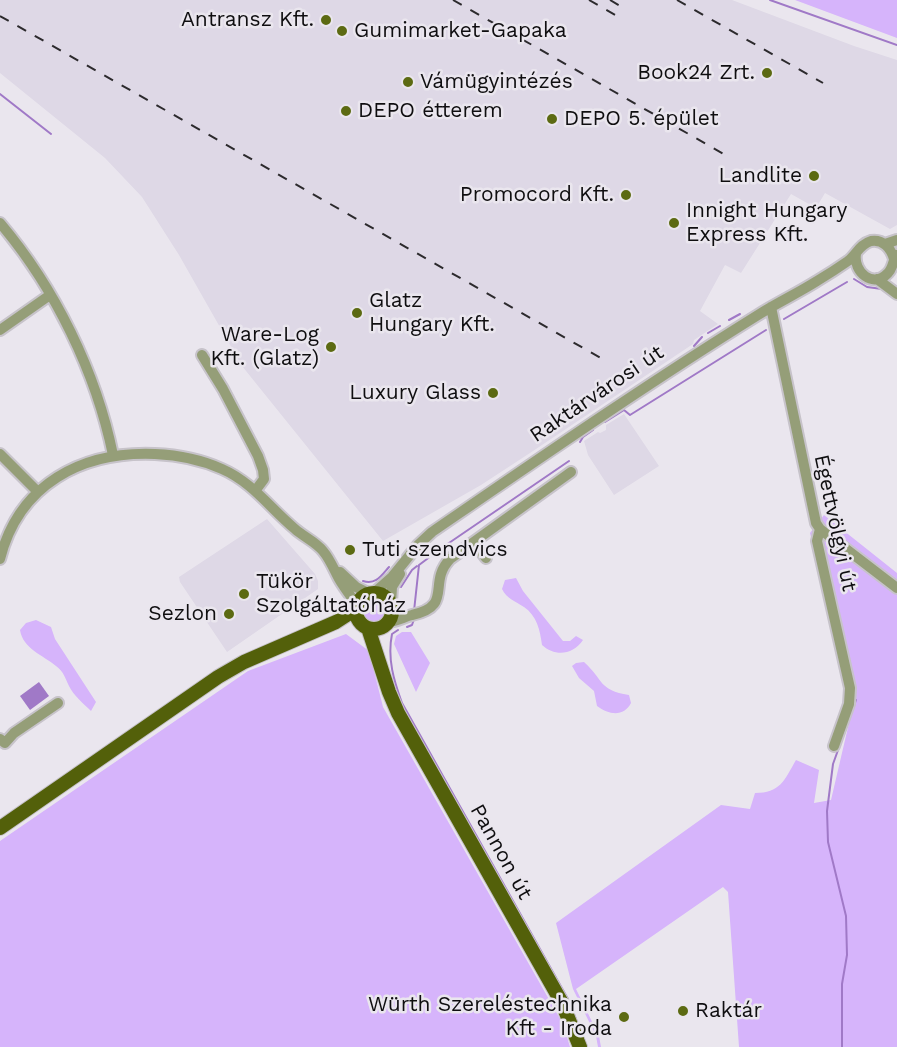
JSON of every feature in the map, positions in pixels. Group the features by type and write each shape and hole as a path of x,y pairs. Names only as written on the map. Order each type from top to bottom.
{"main road":[{"path":"371,593 382,594 392,605"},
{"name":"Raktárvárosi út","path":"288,645 342,620 356,607 361,598 371,593"},
{"name":"Raktárvárosi út","path":"388,623 393,615 392,605"},
{"path":"356,607 357,618 365,626"},
{"path":"0,828 218,677 244,662 339,628 365,626 378,629 388,623"},
{"name":"Pannon út","path":"385,679 382,646 383,633 388,623"},
{"name":"Pannon út","path":"365,626 398,713 562,1003 580,1047"}],"street":[{"path":"0,223 14,240 50,295 81,355 97,397 113,455"},
{"name":"Raktárvárosi út","path":"371,593 392,577 418,545 440,526 655,380 771,307 820,280 856,254 863,245 876,241 885,244 897,240"},
{"path":"885,244 892,252 897,286"},
{"path":"856,254 856,265 859,272"},
{"path":"877,279 884,277 894,261"},
{"name":"Raktárvárosi út","path":"820,280 842,272 859,272 865,277 877,279 897,294"},
{"path":"0,330 50,295"},
{"name":"Égettvölgyi út","path":"771,307 813,515 820,529 817,541 850,688 849,704 834,746"},
{"path":"202,355 223,389 258,456 264,479 255,491"},
{"path":"0,454 38,492"},
{"path":"0,559 16,520 38,492 55,478 74,468 113,455 151,454 193,459 221,468 255,491 278,515 323,551 356,607"},
{"path":"388,623 411,615 420,615 432,608 437,597 442,569 450,559 571,472"},
{"path":"820,529 897,588"},
{"path":"474,542 486,558"},
{"name":"Raktárvárosi út","path":"392,605 392,587 408,557"},
{"path":"335,569 356,587 371,593"},
{"path":"392,605 411,615"},
{"path":"0,739 5,743 14,734 58,704"}],"shaded area":[{"path":"0,0 732,0 897,60 897,225 890,229 825,193 816,208 791,194 741,273 725,265 700,311 718,324 694,340 693,344 481,485 383,541 242,366 179,255 142,197 105,158 0,73"},
{"path":"795,0 897,0 897,38"},
{"path":"624,414 659,466 614,495 588,455 584,441 606,430 606,425"},
{"path":"824,515 897,573 897,1047 739,1047 728,892 723,887 576,989 599,1036 601,1047 598,1047 596,1036 573,989 556,923 721,805 750,809 755,793 776,788 784,780 796,760 819,770 814,803 831,800 856,693 833,633 810,533"},
{"path":"267,519 315,574 318,589 227,652 180,582 179,577"},
{"path":"516,578 523,591 563,641 570,641 576,636 583,640 579,645 564,653 558,653 542,645 535,619 524,607 509,598 502,589 505,580"},
{"path":"374,597 384,601 388,611 384,621 374,625 364,621 360,611 364,601"},
{"path":"36,620 51,627 55,639 96,702 91,711 73,693 59,668 25,642 20,630 26,623"},
{"path":"402,632 411,632 430,663 416,692 394,644 396,636"},
{"path":"346,634 369,651 383,707 563,1024 570,1047 0,1047 0,841 248,671"},
{"path":"584,662 606,687 629,695 631,703 628,708 611,713 597,706 594,691 579,678 572,666"},
{"path":"39,682 49,696 30,710 20,696"}],"waterway":[{"path":"770,0 897,45"},
{"path":"0,94 51,134"},
{"path":"854,279 867,287 882,289"},
{"path":"784,319 847,282"},
{"path":"729,320 740,314"},
{"path":"708,333 720,326"},
{"path":"605,422 624,410 630,415 766,330"},
{"path":"694,346 702,337"},
{"path":"580,442 593,430"},
{"path":"446,545 569,461"},
{"path":"414,611 419,565 439,550"},
{"path":"401,587 417,566"},
{"path":"363,581 375,581 389,567"},
{"path":"407,627 412,625 414,619"},
{"path":"398,630 392,634 390,652 394,678 402,703 568,999 587,1047"},
{"path":"842,1047 842,984 847,955 846,916 828,842 827,811 833,764 856,700"}],"railway":[{"path":"453,0 729,157"},
{"path":"589,0 622,19"},
{"path":"610,0 627,10"},
{"path":"677,0 823,83"},
{"path":"0,16 606,361"}],"place":[{"name":"Antransz Kft.","path":"326,20"},
{"name":"Gumimarket-Gapaka","path":"342,31"},
{"name":"Book24 Zrt.","path":"767,73"},
{"name":"Vámügyintézés","path":"408,82"},
{"name":"DEPO étterem","path":"346,111"},
{"name":"DEPO 5. épület","path":"552,119"},
{"name":"Landlite","path":"814,176"},
{"name":"Promocord Kft.","path":"626,195"},
{"name":"Innight Hungary Express Kft.","path":"674,223"},
{"name":"Glatz Hungary Kft.","path":"357,313"},
{"name":"Ware-Log Kft. (Glatz)","path":"331,347"},
{"name":"Luxury Glass","path":"493,393"},
{"name":"Tuti szendvics","path":"350,550"},
{"name":"Tükör Szolgáltatóház","path":"244,594"},
{"name":"Sezlon","path":"229,614"},
{"name":"Raktár","path":"683,1011"},
{"name":"Würth Szereléstechnika Kft - Iroda","path":"624,1017"}]}
